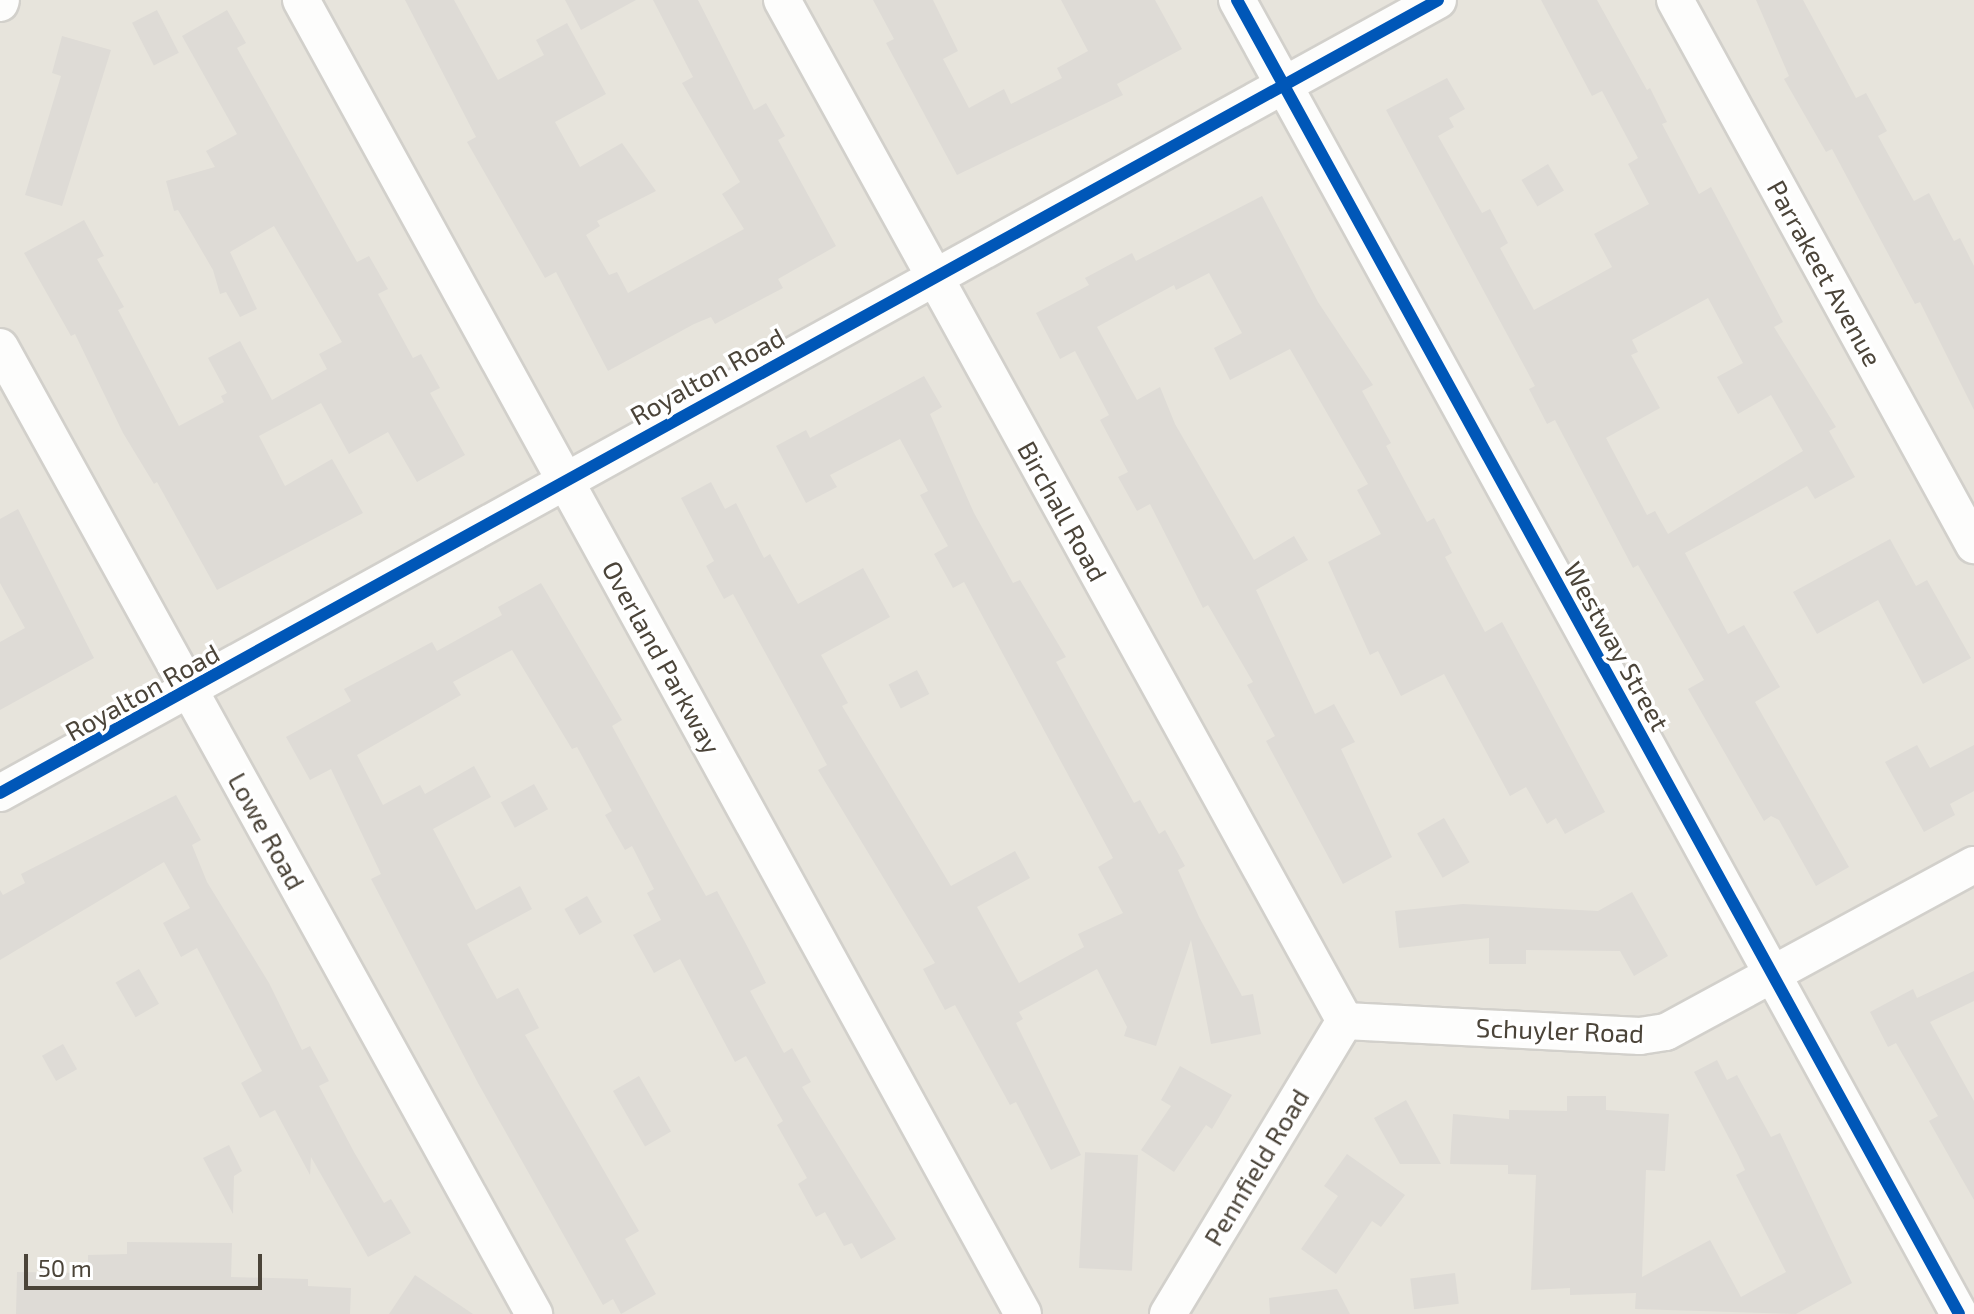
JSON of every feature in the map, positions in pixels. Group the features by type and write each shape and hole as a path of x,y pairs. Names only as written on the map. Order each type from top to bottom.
{"street":[{"name":"Overland Parkway","path":"301,0 1023,1314"},
{"name":"Birchall Road","path":"782,0 1345,1021"},
{"name":"Westway Street","path":"1237,0 1959,1309"},
{"name":"Royalton Road","path":"0,793 190,691 564,480 1438,0"},
{"name":"Parrakeet Avenue","path":"1675,0 1974,545"},
{"name":"Lowe Road","path":"0,347 534,1314"},
{"name":"Schuyler Road","path":"1345,1021 1640,1036 1691,1021 1974,865"},
{"name":"Pennfield Road","path":"1168,1314 1345,1021"}],"shaded area":[{"path":"0,0 1974,0 1974,1314 0,1314"}],"building":[{"path":"405,0 454,0 498,80 544,55 536,40 567,23 606,94 555,122 580,167 622,143 656,191 597,221 600,226 586,235 609,275 617,272 628,293 744,229 722,194 740,182 682,83 693,77 653,0 698,0 754,110 766,103 785,136 778,140 836,246 778,279 783,288 715,324 711,317 694,324 608,371 556,272 545,278 467,142 476,137"},
{"path":"565,0 636,0 581,30"},
{"path":"873,0 933,0 958,51 943,59 969,108 1004,89 1011,104 1062,78 1057,68 1088,51 1061,0 1155,0 1182,49 1117,84 1123,95 957,175 886,43 894,39"},
{"path":"1541,0 1597,0 1647,90 1650,88 1667,122 1662,124 1699,194 1711,187 1783,322 1774,327 1836,427 1829,431 1855,477 1815,499 1807,486 1685,553 1728,634 1744,625 1780,687 1755,702 1849,867 1816,886 1779,820 1771,816 1764,821 1688,689 1704,680 1638,565 1633,568 1555,420 1547,424 1529,389 1535,386 1386,110 1447,78 1465,109 1449,118 1454,127 1438,136 1482,213 1490,209 1508,243 1500,248 1534,310 1612,267 1594,234 1649,204 1628,164 1638,158 1602,91 1592,96","holes":["1708,298 1743,363 1717,377 1738,414 1771,395 1803,451 1668,534 1655,511 1647,515 1606,438 1660,408 1631,355 1638,352 1632,340"]},
{"path":"1756,0 1803,0 1856,98 1866,93 1887,131 1878,136 1914,201 1929,193 1954,241 1960,238 1974,266 1974,410 1920,302 1915,304 1832,149 1826,152 1784,79 1789,76"},
{"path":"157,10 179,53 154,65 132,23"},
{"path":"227,10 246,43 237,48 357,262 369,256 388,289 378,294 413,358 421,354 440,388 430,393 465,455 417,482 388,432 349,454 321,403 259,436 285,486 332,459 363,513 217,590 157,482 154,484 123,433 75,334 71,336 24,253 84,220 104,256 97,259 124,307 118,310 179,426 224,402 221,396 227,393 208,358 240,341 272,400 327,369 319,354 342,342 274,226 230,252 257,309 240,317 226,292 220,294 213,270 178,210 174,211 166,181 215,167 206,151 237,134 182,36"},
{"path":"62,36 111,50 62,206 25,195 61,76 52,73"},
{"path":"1548,164 1564,191 1537,207 1521,180"},
{"path":"1262,196 1318,302 1373,385 1362,391 1391,443 1386,446 1427,522 1434,518 1452,553 1445,557 1485,632 1502,622 1605,812 1565,834 1556,818 1547,824 1526,787 1510,796 1444,674 1401,696 1378,651 1370,655 1328,562 1381,534 1357,490 1368,484 1290,349 1230,380 1214,348 1242,333 1209,273 1176,290 1174,285 1097,327 1137,400 1160,387 1175,424 1254,560 1294,536 1308,560 1256,590 1315,714 1334,704 1355,742 1341,749 1392,857 1343,884 1266,741 1275,736 1247,685 1253,682 1208,605 1203,608 1150,504 1137,511 1118,477 1128,472 1100,420 1109,415 1075,351 1060,359 1036,313 1089,285 1085,278 1132,253 1136,261"},
{"path":"924,376 942,407 930,414 974,513 1013,583 1020,580 1066,657 1056,662 1134,803 1140,800 1159,834 1165,830 1185,866 1178,870 1199,917 1242,996 1253,994 1261,1034 1211,1044 1191,940 1156,1046 1124,1036 1127,1027 1097,969 1019,1012 1023,1019 1016,1023 1081,1155 1051,1170 1016,1102 1010,1105 955,1005 945,1010 923,969 935,963 818,770 827,765 733,594 724,599 706,566 714,561 681,498 711,482 725,509 736,503 764,558 770,554 798,604 863,568 890,617 821,655 848,703 842,706 951,886 1015,851 1030,878 977,907 1019,983 1084,947 1078,934 1123,913 1098,867 1113,858 964,582 953,588 934,554 948,546 920,495 928,491 900,439 830,475 837,487 806,503 776,446 806,430 810,438"},
{"path":"18,509 94,658 0,710 0,642 25,628 0,583 0,519"},
{"path":"1890,539 1916,586 1927,580 1971,658 1923,684 1878,600 1817,634 1793,592"},
{"path":"541,583 622,720 612,726 706,896 717,891 766,983 750,991 784,1053 792,1048 811,1082 802,1087 896,1239 861,1259 852,1243 844,1246 825,1212 816,1217 798,1184 807,1178 777,1125 783,1121 746,1056 735,1062 680,959 654,973 633,935 661,920 647,893 654,889 632,846 625,850 605,815 612,811 577,747 572,749 512,650 453,682 461,695 357,755 383,805 420,785 425,794 474,766 491,797 433,829 476,910 520,886 532,909 467,944 497,999 518,988 539,1028 525,1035 639,1231 625,1239 656,1294 621,1314 613,1299 603,1305 478,1083 371,879 381,874 331,769 310,780 286,737 351,701 344,689 432,642 437,651 502,615 498,607"},
{"path":"917,670 929,694 901,709 888,685"},
{"path":"1917,745 1930,768 1974,745 1974,791 1950,804 1955,815 1924,832 1885,762"},
{"path":"534,784 548,809 515,828 501,802"},
{"path":"176,795 201,840 192,845 207,882 269,983 302,1050 310,1046 329,1081 319,1086 354,1152 384,1203 391,1199 411,1233 368,1257 311,1157 310,1175 275,1110 260,1118 241,1083 262,1071 197,948 181,957 163,923 190,908 164,862 0,960 0,890 3,895 25,883 21,874"},
{"path":"1444,818 1470,862 1443,878 1417,833"},
{"path":"1632,892 1668,956 1634,976 1620,951 1526,950 1526,964 1489,964 1489,938 1399,948 1395,911 1463,904 1598,911"},
{"path":"587,896 602,922 579,935 564,909"},
{"path":"139,969 159,1004 136,1017 116,982"},
{"path":"1974,971 1974,1001 1930,1022 1974,1101 1974,1200 1929,1121 1938,1116 1896,1043 1888,1047 1870,1012 1913,989 1917,998"},
{"path":"63,1044 77,1069 56,1081 42,1056"},
{"path":"1717,1060 1727,1080 1737,1075 1771,1137 1780,1133 1852,1283 1796,1314 1635,1309 1636,1293 1570,1295 1570,1288 1531,1290 1536,1175 1508,1174 1508,1165 1450,1164 1453,1114 1509,1119 1509,1110 1567,1111 1567,1096 1606,1096 1606,1110 1669,1114 1665,1171 1646,1170 1642,1277 1710,1240 1741,1297 1786,1272 1736,1175 1745,1170 1694,1072"},
{"path":"1180,1066 1232,1095 1212,1129 1206,1125 1174,1172 1141,1150 1171,1106 1161,1100"},
{"path":"639,1076 671,1131 645,1146 613,1091"},
{"path":"1406,1100 1441,1164 1400,1164 1374,1118"},
{"path":"229,1145 242,1171 234,1176 233,1214 203,1158"},
{"path":"1085,1152 1138,1155 1132,1271 1079,1268"},
{"path":"1347,1154 1405,1195 1381,1227 1372,1221 1336,1274 1301,1249 1338,1196 1324,1186"},
{"path":"127,1242 232,1243 231,1277 308,1279 308,1286 351,1288 350,1314 16,1314 17,1272 88,1273 88,1255 127,1254"},
{"path":"1455,1273 1459,1304 1414,1309 1410,1278"},
{"path":"415,1275 473,1314 389,1314"},
{"path":"1337,1289 1350,1314 1270,1314 1269,1298"}],"cycle path":[{"path":"1237,0 1959,1314"},
{"path":"0,793 1438,0"}]}
